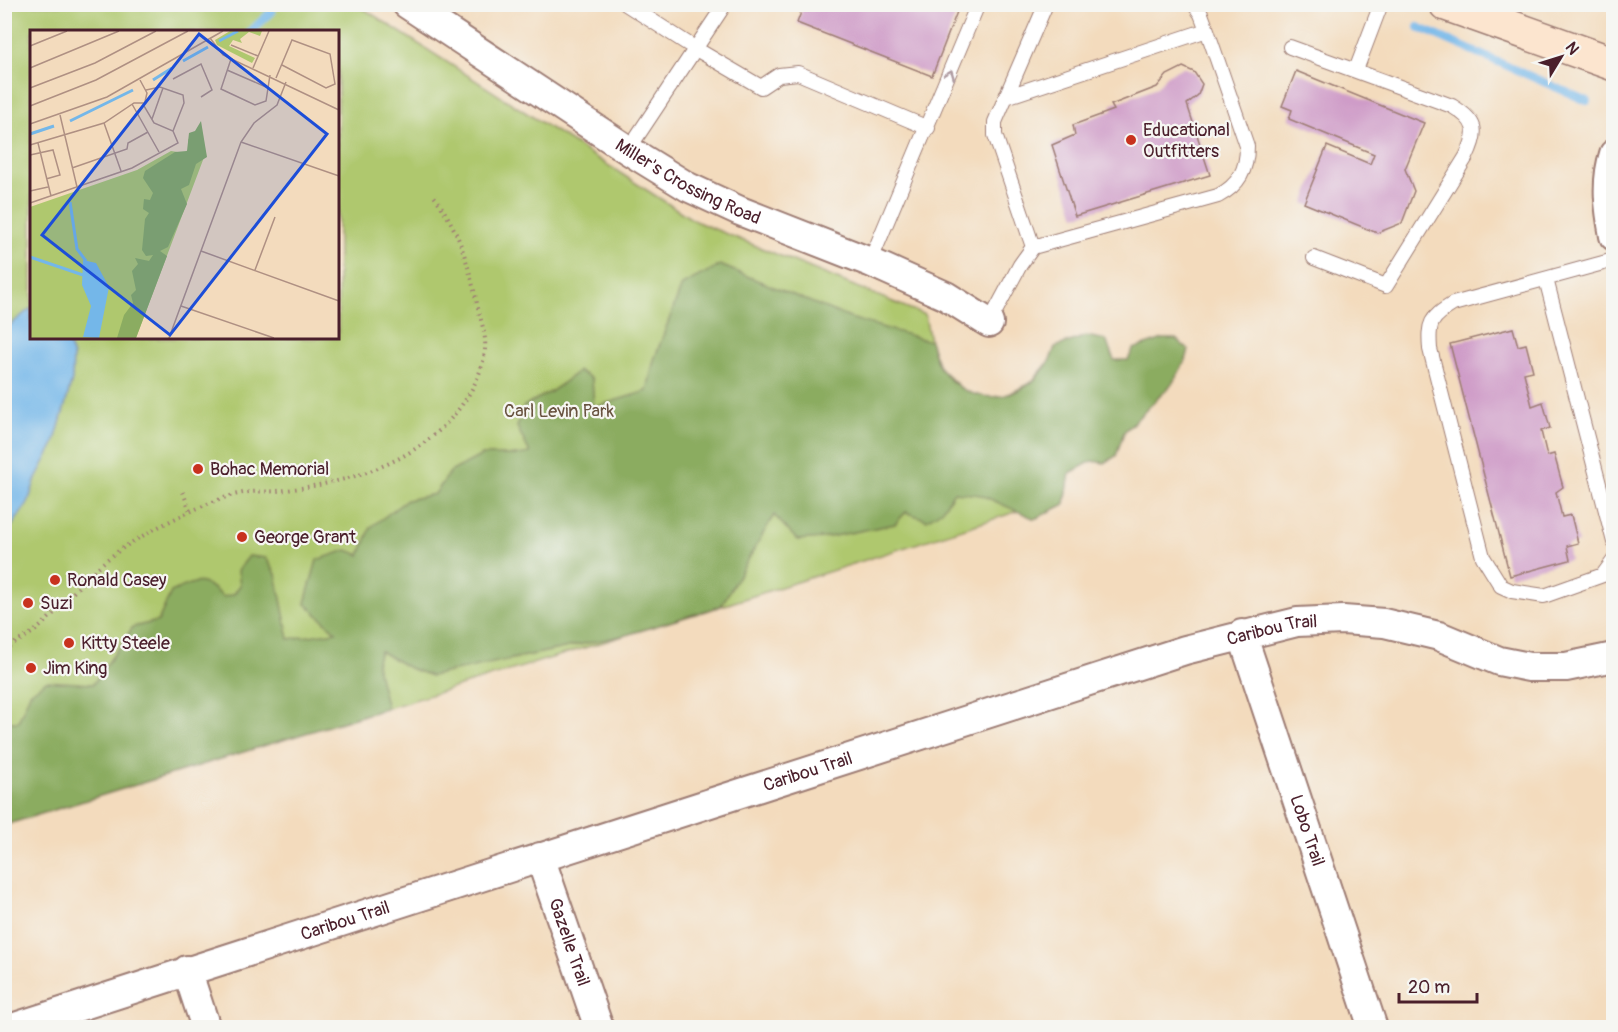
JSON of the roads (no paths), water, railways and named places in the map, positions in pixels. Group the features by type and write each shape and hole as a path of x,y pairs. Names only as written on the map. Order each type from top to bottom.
{"main road":[{"path":"1446,4 1614,64"}],"street":[{"name":"Miller's Crossing Road","path":"407,4 688,187 740,211 870,262 946,296 989,323"},
{"path":"1614,154 1607,201 1614,236"},
{"name":"Caribou Trail","path":"12,1028 1185,650 1297,621 1343,620 1384,623 1439,636 1499,661 1529,667 1566,667 1614,657"},
{"name":"Lobo Trail","path":"1242,634 1373,1028"},
{"name":"Gazelle Trail","path":"540,857 599,1028"},
{"path":"187,970 206,1028"}],"lane":[{"path":"626,4 761,87 779,75 798,73 928,128"},
{"path":"628,150 725,4"},
{"path":"870,262 978,4"},
{"path":"1033,247 995,135 995,122 1046,4"},
{"path":"989,323 1020,265 1033,247 1218,196 1232,189 1241,176 1247,160 1247,146 1207,30 1194,4"},
{"path":"1356,70 1381,4"},
{"path":"1006,97 1207,30"},
{"path":"1290,47 1452,106 1467,115 1474,128 1474,141 1466,157 1386,286 1314,258"},
{"path":"1614,260 1454,304 1439,312 1429,328 1430,349 1483,557 1492,575 1501,586 1512,591 1544,596 1603,574 1614,560"},
{"path":"1546,279 1614,542"}],"water":[{"path":"30,309 30,339 66,339 73,356 72,380 54,444 36,478 28,503 5,536 5,329"}],"waterway":[{"path":"252,30 272,11"},
{"path":"1418,27 1587,101"}],"place":[{"name":"Educational Outfitters","path":"1131,140"},
{"name":"Bohac Memorial","path":"198,469"},
{"name":"George Grant","path":"242,537"},
{"name":"Ronald Casey","path":"55,580"},
{"name":"Suzi","path":"28,603"},
{"name":"Kitty Steele","path":"69,643"},
{"name":"Jim King","path":"31,668"}],"park label":[{"name":"Carl Levin Park","path":"559,411"}]}
